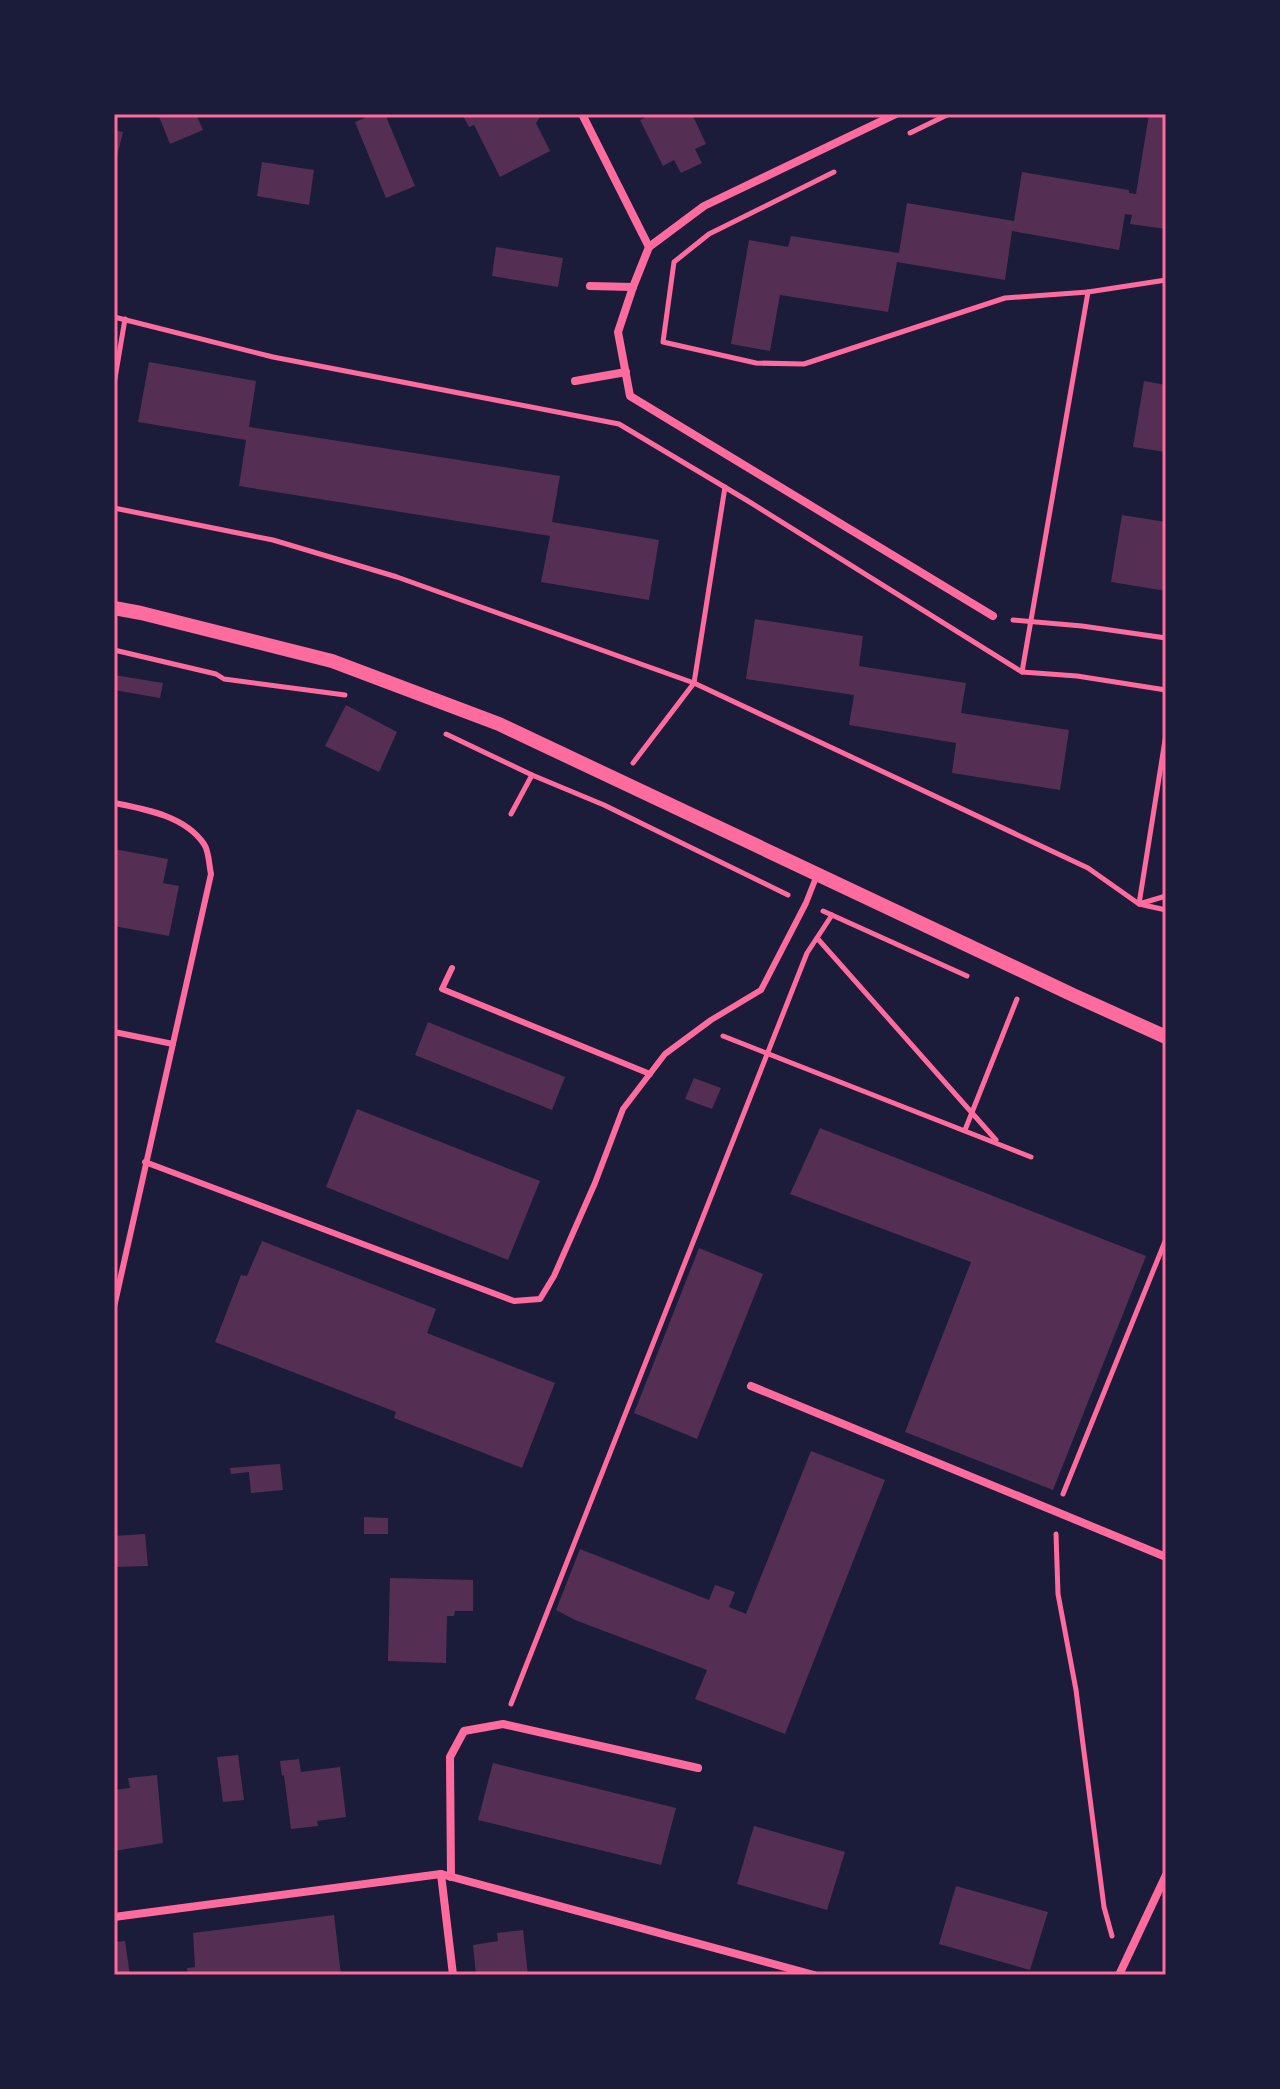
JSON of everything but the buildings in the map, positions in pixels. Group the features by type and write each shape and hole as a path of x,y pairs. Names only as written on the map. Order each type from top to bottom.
{"street":[{"path":"582,114 649,247"},
{"path":"896,114 704,206 649,247 618,332 630,396 993,616"},
{"path":"590,286 633,287"},
{"path":"575,381 626,372"},
{"path":"114,608 332,661 499,724 1058,989 1166,1037"},
{"path":"751,1386 1166,1557"},
{"path":"451,1877 450,1757 464,1731 503,1724 698,1768"},
{"path":"441,1874 453,1975"},
{"path":"114,1917 441,1874 814,1975"},
{"path":"1120,1973 1166,1875"}],"lane":[{"path":"114,803 143,808 182,823 206,845 211,874 114,1307"},
{"path":"145,1162 514,1301 540,1299 554,1276 589,1196 623,1109 665,1054 701,1027 761,990 818,874"},
{"path":"452,968 442,989 650,1074"},
{"path":"114,1032 173,1044"}],"path":[{"path":"907,135 949,114"},
{"path":"836,171 709,234 674,262 663,342 756,363 804,364 1005,298 1088,292"},
{"path":"114,384 125,319"},
{"path":"604,805 694,683 725,487"},
{"path":"114,508 273,540 383,573 694,683 1088,868 1139,904 1166,910"},
{"path":"993,616 1166,638"},
{"path":"114,650 216,674 224,679 347,695"},
{"path":"1022,672 1077,676 1166,690"},
{"path":"444,733 974,980"},
{"path":"1139,904 1166,734"},
{"path":"511,814 532,775"},
{"path":"1139,904 1166,896"},
{"path":"503,1724 807,953 832,915"},
{"path":"817,938 999,1144"},
{"path":"965,1130 1017,999 1031,1005"},
{"path":"701,1027 1031,1157"},
{"path":"1120,1973 1104,1907 1076,1690 1058,1594 1055,1512 1166,1239"}]}
